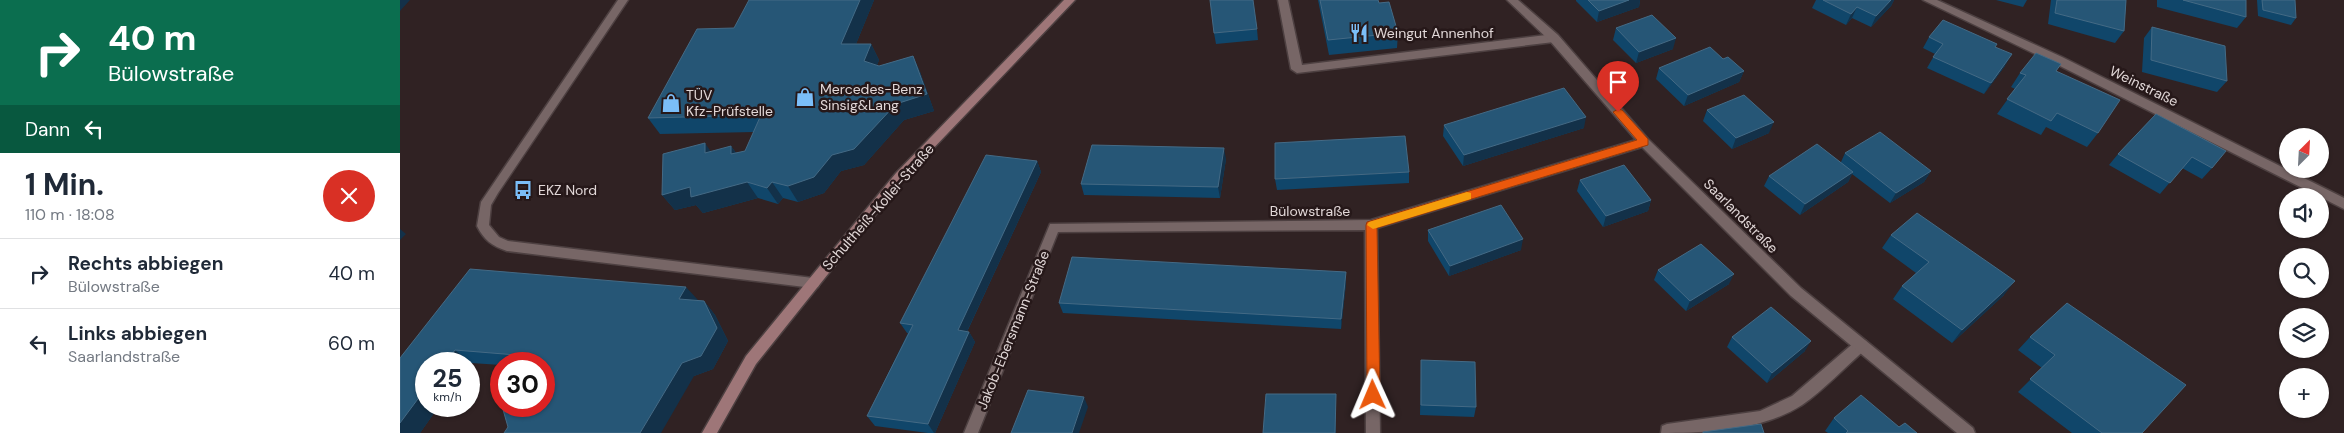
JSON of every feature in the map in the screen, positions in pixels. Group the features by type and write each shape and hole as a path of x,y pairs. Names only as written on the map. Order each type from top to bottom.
{"main road":[{"name":"Schultheiß-Kollei-Straße","path":"709,433 751,360 900,176 1070,0"}],"street":[{"path":"623,0 494,190 486,204 483,226 494,241 507,246 813,283"},
{"path":"1283,0 1297,69 1554,38"},
{"name":"Saarlandstraße","path":"1512,0 1554,38 1644,142 1796,292 1968,433"},
{"name":"Weinstraße","path":"1928,0 2058,60 2344,204"},
{"name":"Bülowstraße","path":"1054,227 1371,225 1644,142"},
{"path":"1371,225 1374,433"},
{"name":"Jakob-Ebersmann-Straße","path":"971,433 1054,227"},
{"path":"1667,431 1762,417 1797,400 1860,345"}],"building":[{"name":"Mercedes-Benz Sinsig&Lang","path":"749,0 860,0 841,44 871,44 864,61 879,66 913,56 927,94 896,104 854,149 832,155 814,177 788,186 772,182 767,188 747,182 691,197 690,187 662,195 663,154 705,143 705,153 731,146 731,154 745,151 761,115 648,118 697,29 734,28"},
{"path":"1210,0 1253,0 1257,29 1214,33"},
{"name":"Weingut Annenhof","path":"1320,0 1378,0 1379,3 1389,2 1398,33 1328,40"},
{"path":"1588,0 1629,0 1599,11"},
{"path":"1823,0 1891,0 1876,16 1857,7 1851,14"},
{"path":"2057,0 2126,0 2124,31 2055,13"},
{"path":"2183,0 2246,0 2246,17"},
{"path":"2262,0 2295,0 2296,18 2263,10"},
{"path":"1652,15 1676,38 1639,52 1616,28"},
{"path":"1943,20 1997,44 1995,47 2012,54 1991,83 1933,57 1943,44 1929,37"},
{"path":"2152,27 2225,46 2227,81 2151,60"},
{"path":"1710,47 1723,59 1728,57 1744,71 1688,95 1659,68"},
{"path":"2036,53 2061,64 2056,71 2120,100 2098,133 2057,113 2051,121 2007,99 2026,75 2020,73"},
{"path":"1564,88 1586,117 1464,155 1444,125"},
{"path":"1744,95 1774,122 1736,138 1707,110"},
{"path":"2156,114 2226,151 2212,168 2192,157 2170,183 2118,154"},
{"path":"1880,132 1931,171 1896,193 1845,153"},
{"path":"1405,136 1409,172 1275,179 1275,143"},
{"path":"1817,144 1853,172 1805,204 1769,176"},
{"path":"1092,145 1224,148 1218,187 1081,184"},
{"path":"986,155 1037,161 958,330 969,332 928,424 867,416 913,325 900,323"},
{"path":"1624,165 1651,200 1606,216 1580,180"},
{"path":"1501,205 1523,239 1450,266 1428,230"},
{"path":"1917,213 2015,281 1962,330 1902,286 1929,262 1891,235"},
{"path":"1701,244 1734,274 1690,301 1658,270"},
{"path":"1072,257 1346,272 1341,319 1059,303"},
{"path":"470,269 686,287 679,299 704,301 717,328 701,356 682,363 640,433 504,433 508,427 505,417 555,417 555,352 490,353 455,350 453,352 415,352 415,403 400,423 400,358"},
{"path":"2067,303 2186,385 2142,433 2102,433 2030,379 2055,355 2030,337"},
{"path":"1771,307 1811,341 1772,373 1732,337"},
{"path":"1421,360 1475,362 1476,407 1421,405"},
{"path":"1028,390 1084,397 1072,433 1011,433"},
{"path":"1266,394 1336,394 1335,433 1263,433"},
{"path":"1861,395 1899,427 1905,423 1917,433 1846,433 1848,431 1834,418"},
{"path":"1761,424 1764,433 1703,433 1703,432"}],"slow traffic":[{"path":"1373,225 1467,196"}],"place":[{"name":"Weingut Annenhof","path":"1359,33"},
{"name":"Mercedes-Benz Sinsig&Lang","path":"805,97"},
{"name":"TÜV Kfz-Prüfstelle","path":"671,103"},
{"name":"EKZ Nord","path":"523,190"}],"route":[{"path":"1373,395 1371,225 1644,142 1618,112"}]}
